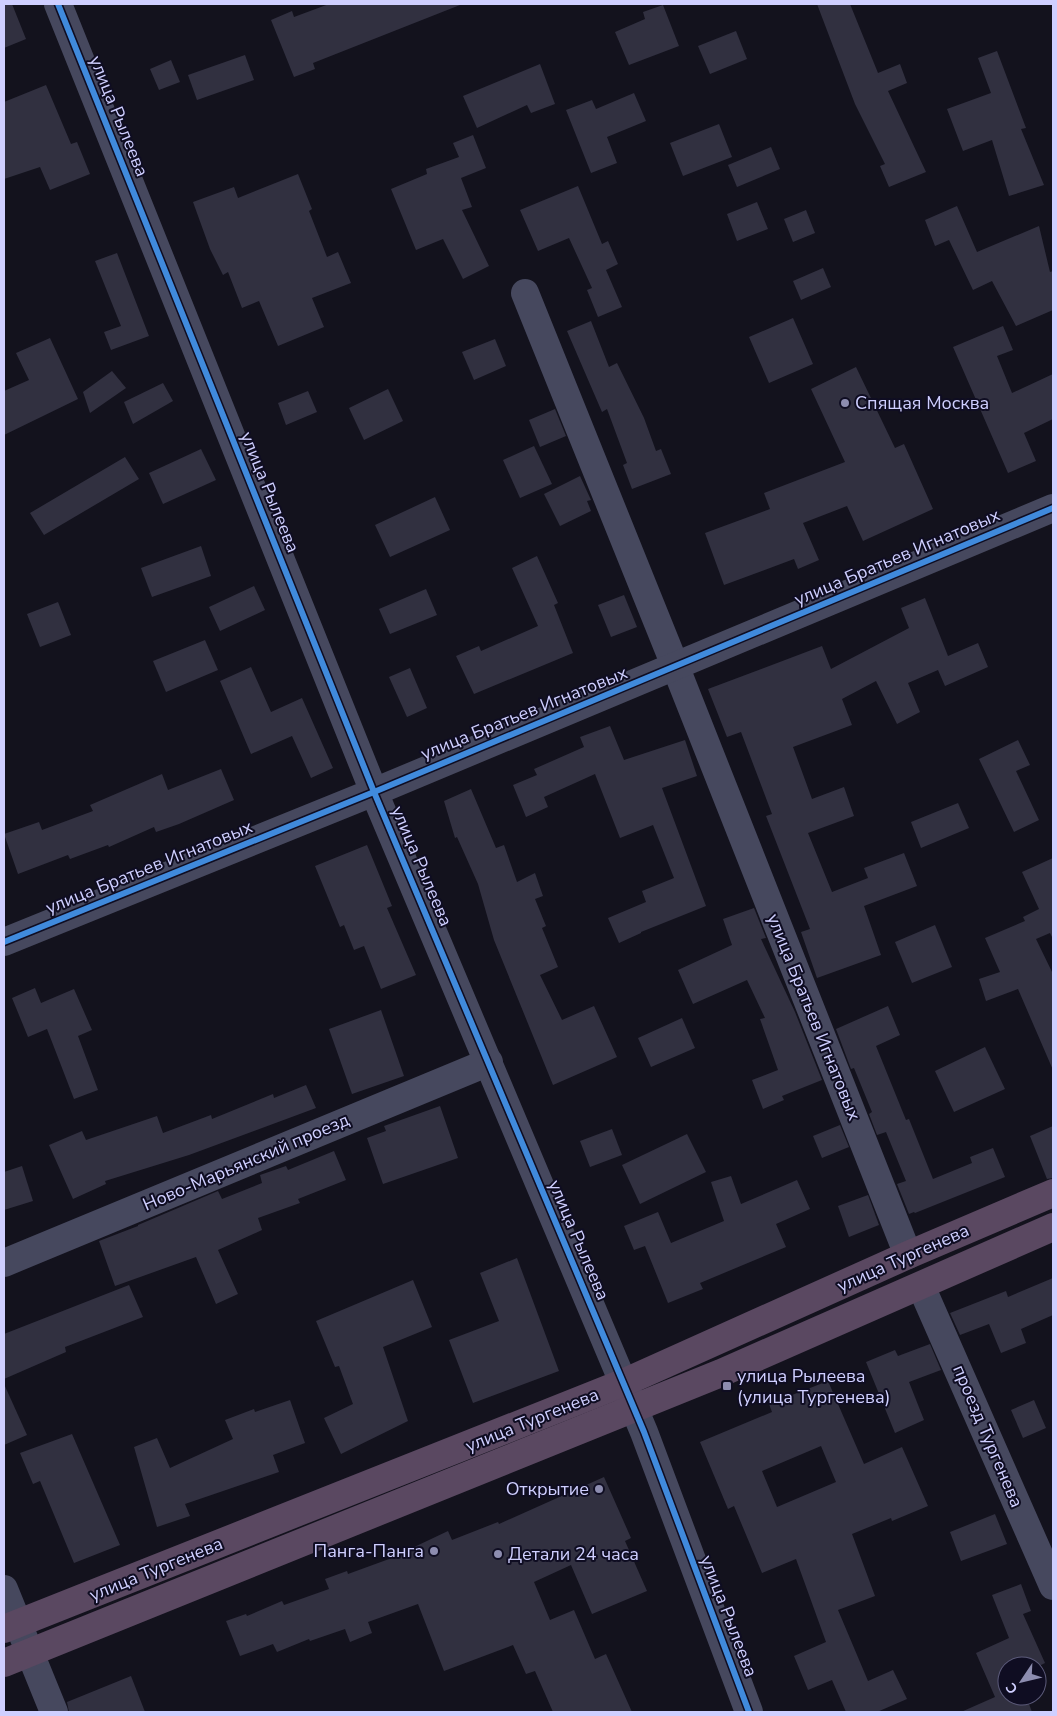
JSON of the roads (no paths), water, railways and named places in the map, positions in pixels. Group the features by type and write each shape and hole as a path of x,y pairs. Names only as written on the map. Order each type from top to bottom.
{"highway":[{"name":"улица Тургенева","path":"11,1626 623,1383 908,1254 1053,1194"},
{"name":"улица Тургенева","path":"4,1663 721,1373 1053,1227"}],"street":[{"name":"улица Рылеева","path":"58,4 374,792 623,1383 749,1712"},
{"name":"улица Братьев Игнатовых","path":"525,293 908,1254"},
{"name":"улица Братьев Игнатовых","path":"4,942 676,668 1053,508"},
{"name":"Ново-Марьянский проезд","path":"4,1263 489,1062"},
{"name":"проезд Тургенева","path":"921,1286 1053,1586"},
{"path":"4,1588 11,1626 30,1652 54,1712"}],"place":[{"name":"Спящая Москва","path":"845,403"},
{"name":"улица Рылеева (улица Тургенева)","path":"727,1386"},
{"name":"Открытие","path":"599,1489"},
{"name":"Панга-Панга","path":"434,1551"},
{"name":"Детали 24 часа","path":"498,1554"}]}
